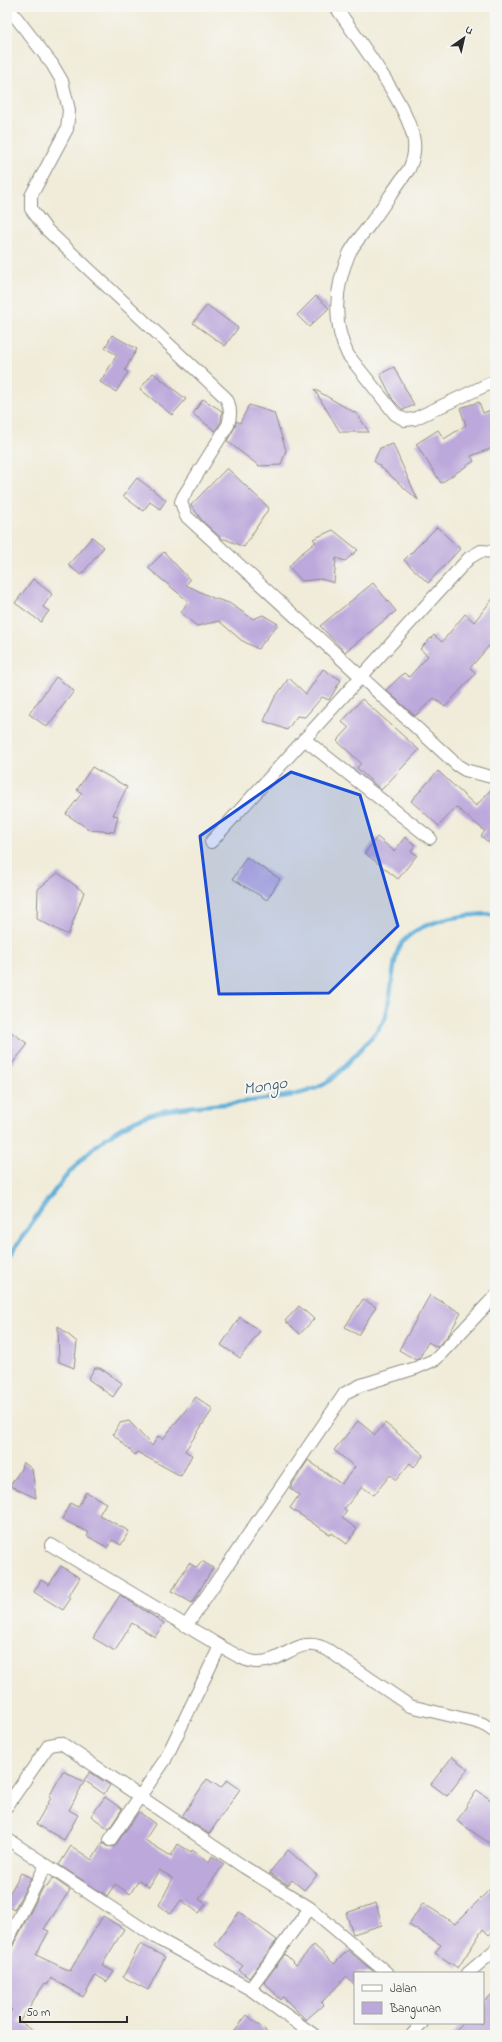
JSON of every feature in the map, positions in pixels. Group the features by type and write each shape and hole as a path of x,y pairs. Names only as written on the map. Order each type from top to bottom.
{"street":[{"path":"8,7 52,64 62,81 69,110 67,129 31,196 30,202 34,213 46,229 221,393 229,404 230,417 228,426 183,497 181,502 182,509 190,521 457,765 465,770 495,778"},
{"path":"336,7 406,116 414,144 413,158 409,169 350,253 345,265 337,292 337,308 343,345 348,355 395,414 405,420 414,419 495,381"},
{"path":"211,842 360,676 469,558 481,552 495,552"},
{"path":"304,739 430,838"},
{"path":"186,1626 345,1393 361,1385 416,1368 436,1359 494,1298"},
{"path":"51,1545 220,1646 245,1659 259,1662 270,1660 303,1645 318,1645 328,1650 410,1706 483,1724 495,1732"},
{"path":"110,1840 141,1797 179,1733 220,1646"},
{"path":"7,1806 49,1745 56,1742 60,1743 310,1908 386,1972"},
{"path":"7,1840 160,1940 250,1989 314,2035"},
{"path":"7,1941 46,1865"},
{"path":"250,1989 310,1908"},
{"path":"469,1972 495,1950"},
{"path":"412,2035 421,2024"}],"highlighted area":[{"path":"291,772 360,795 398,926 329,993 219,994 200,836"}],"building":[{"path":"316,296 329,308 309,327 297,315"},
{"path":"207,305 238,328 225,346 193,323"},
{"path":"112,335 137,349 125,370 128,372 116,392 100,382 117,355 105,348"},
{"path":"394,367 414,405 403,410 393,400 380,374"},
{"path":"153,373 186,399 172,415 140,389"},
{"path":"314,389 357,414 369,432 340,432"},
{"path":"203,399 222,411 221,422 215,431 193,414"},
{"path":"479,402 483,413 495,408 495,447 471,456 474,461 441,483 416,444 438,430 444,439 466,425 460,408"},
{"path":"249,405 274,413 286,450 281,465 259,466 227,441 237,421 240,423"},
{"path":"393,444 418,500 374,461 380,448"},
{"path":"227,468 269,508 244,547 222,539 203,522 191,505"},
{"path":"137,478 166,500 160,509 150,502 143,511 123,496"},
{"path":"437,527 460,549 428,583 404,560"},
{"path":"333,530 358,550 345,561 336,558 334,583 321,579 302,581 289,567 297,557 316,542 313,539"},
{"path":"92,537 104,547 81,575 68,565"},
{"path":"164,552 190,580 186,585 213,598 229,603 253,619 263,615 278,624 258,649 241,640 219,621 197,626 181,613 188,601 148,568"},
{"path":"33,579 52,594 43,607 49,611 41,622 15,603"},
{"path":"373,583 396,611 345,652 320,626"},
{"path":"495,596 495,639 470,668 476,673 445,707 434,698 415,716 386,690 404,673 409,677 428,656 420,649 434,635 442,642 465,614 474,622"},
{"path":"323,669 341,680 329,700 322,697 305,717 297,716 287,730 264,721 274,699 289,678 306,694"},
{"path":"56,677 74,691 47,727 29,714"},
{"path":"362,699 419,750 381,790 357,768 361,763 337,741 349,728 342,722"},
{"path":"92,767 127,787 113,815 118,816 114,832 90,830 66,814 82,793 77,790"},
{"path":"438,771 476,806 495,785 495,848 481,836 485,831 456,807 439,826 411,801"},
{"path":"377,837 394,851 405,837 415,845 411,851 417,855 398,879 365,853"},
{"path":"246,857 280,879 267,900 233,879"},
{"path":"58,873 84,892 68,935 37,919 38,889"},
{"path":"7,1029 28,1044 7,1070"},
{"path":"430,1295 461,1313 449,1334 437,1347 428,1342 419,1359 416,1360 399,1350"},
{"path":"363,1299 376,1307 358,1335 345,1327"},
{"path":"299,1306 314,1319 300,1334 285,1321"},
{"path":"240,1317 260,1331 240,1358 221,1345"},
{"path":"58,1326 77,1342 74,1368 59,1362"},
{"path":"95,1368 100,1368 122,1383 113,1397 88,1379"},
{"path":"196,1397 213,1409 185,1451 192,1455 181,1476 137,1452 135,1455 113,1434 120,1423 129,1421 152,1446 158,1436 163,1439"},
{"path":"358,1421 375,1435 385,1423 424,1455 414,1467 410,1463 396,1480 390,1475 374,1495 362,1487 344,1509 347,1511 342,1518 357,1529 347,1544 332,1533 331,1535 290,1508 299,1495 290,1488 308,1460 341,1484 355,1467 334,1450"},
{"path":"23,1462 32,1469 36,1498 10,1486 21,1469"},
{"path":"86,1492 106,1503 99,1515 129,1531 121,1545 112,1540 108,1548 87,1536 89,1533 62,1519 70,1503 78,1507"},
{"path":"202,1561 213,1568 192,1603 172,1591 189,1563 197,1568"},
{"path":"61,1566 80,1578 68,1597 71,1598 63,1610 34,1592 41,1580 49,1585"},
{"path":"120,1595 164,1623 155,1637 132,1623 115,1651 93,1638"},
{"path":"452,1757 468,1769 447,1796 431,1784"},
{"path":"63,1771 84,1782 69,1810 78,1815 64,1840 36,1824 51,1798 49,1797"},
{"path":"90,1772 110,1785 104,1794 84,1780"},
{"path":"207,1779 221,1788 227,1780 240,1789 209,1834 182,1816"},
{"path":"477,1790 495,1803 495,1847 457,1821"},
{"path":"105,1797 122,1809 109,1829 91,1816"},
{"path":"139,1812 155,1824 145,1840 171,1856 178,1844 191,1852 192,1850 209,1862 212,1856 224,1864 199,1899 206,1904 199,1913 181,1900 171,1914 159,1905 173,1878 159,1870 149,1887 139,1880 130,1894 115,1884 107,1896 59,1865 71,1846 92,1860 103,1842 106,1846 114,1847"},
{"path":"288,1850 317,1875 304,1890 292,1880 288,1885 269,1873"},
{"path":"21,1873 31,1878 14,1910 7,1906 7,1898"},
{"path":"53,1878 70,1890 44,1929 49,1931 36,1955 70,1971 103,1916 124,1929 102,1965 114,1972 107,1982 96,1975 83,1997 51,1978 48,1984 45,1983 19,2022 41,2035 16,2035 12,2032 10,2035 7,2035 7,2015 12,2010 7,2007 7,1957 44,1886 47,1887"},
{"path":"495,1884 495,1929 489,1935 483,1929 458,1968 435,1953 441,1945 409,1925 423,1903 455,1924"},
{"path":"376,1903 382,1925 353,1934 346,1913"},
{"path":"239,1912 277,1940 249,1978 239,1970 243,1966 215,1945"},
{"path":"140,1944 165,1957 148,1990 123,1977"},
{"path":"314,1945 334,1964 348,1950 374,1972 354,1972 354,1984 346,1977 321,2003 323,2005 306,2020 283,1997 281,2000 264,1982 285,1954 296,1965"},
{"path":"495,1991 495,2035 451,2035 462,2024 484,2024 484,2002"},
{"path":"247,2015 270,2035 231,2035"}],"waterway":[{"name":"Mongo","path":"7,1260 52,1194 69,1173 87,1154 107,1137 130,1123 166,1110 288,1096 310,1090 329,1081 351,1060 382,1024 387,1010 397,953 403,942 412,933 439,921 469,915 495,914"}]}
